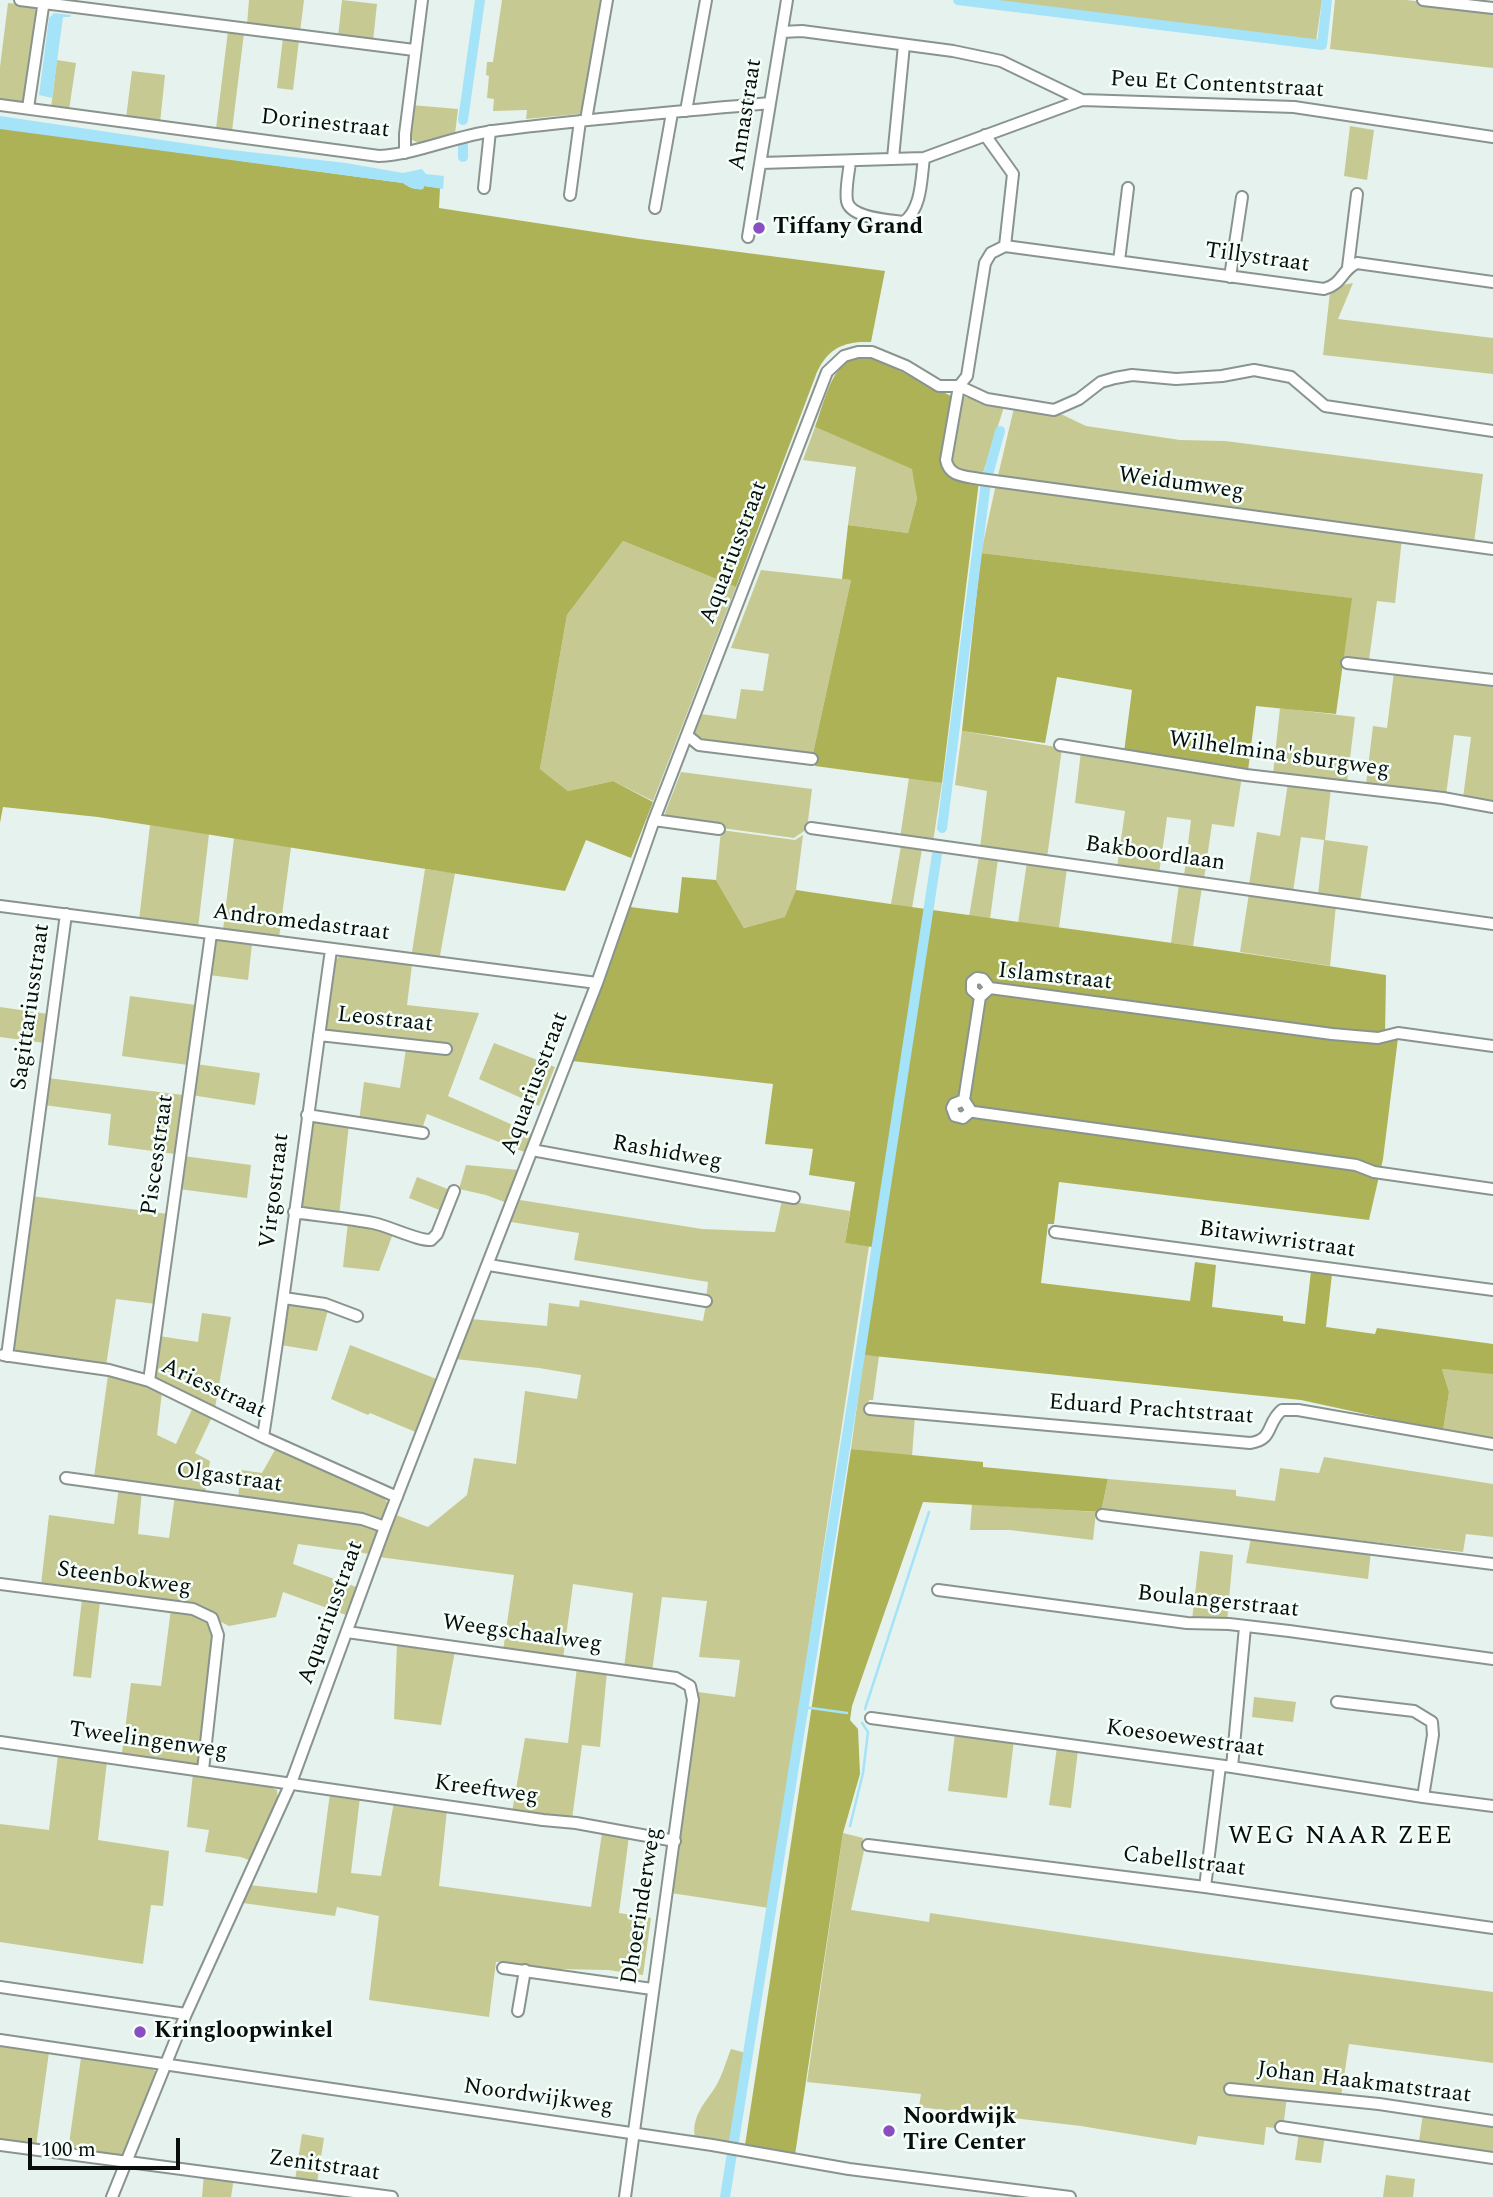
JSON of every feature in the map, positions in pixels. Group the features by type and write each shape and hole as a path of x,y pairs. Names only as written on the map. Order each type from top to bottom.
{"street":[{"path":"20,0 414,50"},
{"path":"405,153 414,50 422,0"},
{"path":"570,195 607,0"},
{"path":"686,111 706,0"},
{"name":"Annastraat","path":"748,237 787,0"},
{"path":"1423,0 1493,8"},
{"path":"28,108 44,1"},
{"path":"782,32 802,30 953,51 1001,61 1082,100"},
{"path":"893,158 904,45"},
{"name":"Peu Et Contentstraat","path":"924,158 1082,100 1294,107 1493,138"},
{"name":"Dorinestraat","path":"0,105 379,156 405,153 490,131 769,103"},
{"path":"655,208 672,113"},
{"path":"484,188 490,131"},
{"path":"959,386 971,366 985,263 991,253 1005,246 1013,174 985,135"},
{"path":"761,163 924,158 916,208 904,222 861,215 852,210 847,203 849,161"},
{"path":"1119,261 1128,188"},
{"path":"1348,267 1357,194"},
{"path":"1230,277 1242,197"},
{"name":"Tillystraat","path":"1005,246 1324,289 1340,282 1348,267"},
{"path":"1348,267 1357,262 1493,282"},
{"name":"Aquariusstraat","path":"112,2197 186,2014 291,1783 385,1527 597,984 654,820 827,372 844,356 872,352 906,366 939,386 959,386 987,399 1054,410 1079,399 1101,382 1115,378 1132,375 1176,379 1222,376 1254,370 1291,377 1325,405 1493,431"},
{"name":"Weidumweg","path":"959,386 946,464 954,474 1493,550"},
{"path":"1348,663 1493,680"},
{"path":"688,736 699,745 811,759"},
{"name":"Wilhelmina'sburgweg","path":"1060,745 1246,775 1443,798 1493,807"},
{"path":"654,820 719,829"},
{"name":"Bakboordlaan","path":"811,828 1493,924"},
{"name":"Andromedastraat","path":"0,905 597,984"},
{"name":"Sagittariusstraat","path":"3,1356 66,914"},
{"name":"Piscesstraat","path":"149,1381 211,934"},
{"name":"Virgostraat","path":"263,1437 331,950"},
{"name":"Islamstraat","path":"964,1100 980,997 990,988 1332,1034 1378,1038 1398,1033 1493,1046"},
{"name":"Leostraat","path":"319,1035 446,1049"},
{"path":"971,1111 964,1100 954,1104 952,1108 955,1116 963,1118 971,1111 1356,1165 1386,1174 1493,1189"},
{"path":"306,1115 423,1133"},
{"name":"Rashidweg","path":"532,1150 794,1198"},
{"path":"295,1212 372,1223 431,1240 437,1234 454,1191"},
{"name":"Bitawiwristraat","path":"1055,1233 1493,1290"},
{"path":"489,1265 706,1301"},
{"path":"284,1298 325,1304 357,1316"},
{"name":"Ariesstraat","path":"3,1356 109,1370 149,1381 263,1437 397,1497"},
{"name":"Eduard Prachtstraat","path":"870,1409 1250,1443 1261,1442 1267,1436 1273,1417 1282,1410 1298,1410 1493,1444"},
{"name":"Olgastraat","path":"66,1478 362,1519 385,1527"},
{"path":"1102,1515 1493,1564"},
{"name":"Steenbokweg","path":"0,1584 193,1609 212,1618 218,1635 203,1770"},
{"name":"Boulangerstraat","path":"938,1590 1493,1659"},
{"path":"1205,1886 1226,1766 1245,1627"},
{"name":"Weegschaalweg","path":"347,1632 676,1678 690,1686"},
{"name":"Dhoerinderweg","path":"625,2197 693,1700 690,1686"},
{"path":"1337,1702 1413,1710 1432,1722 1433,1735 1423,1797"},
{"name":"Koesoewestraat","path":"871,1718 1226,1766 1493,1806"},
{"name":"Tweelingenweg","path":"0,1742 291,1783"},
{"name":"Kreeftweg","path":"291,1783 576,1823 675,1841"},
{"name":"Cabellstraat","path":"868,1845 1205,1886 1493,1928"},
{"path":"503,1968 652,1989"},
{"path":"518,2011 525,1970"},
{"path":"0,1987 186,2014"},
{"name":"Noordwijkweg","path":"0,2040 633,2133 849,2169 1070,2197"},
{"name":"Johan Haakmatstraat","path":"1230,2089 1379,2104 1493,2121"},
{"path":"1281,2127 1493,2158"},
{"name":"Zenitstraat","path":"0,2145 392,2197"}],"green space":[{"path":"249,0 304,0 300,32 247,25"},
{"path":"342,0 377,4 373,41 338,37"},
{"path":"502,0 601,0 582,112 526,119 527,110 493,111 494,99 487,98 487,62 493,62"},
{"path":"975,0 1322,0 1316,41"},
{"path":"1335,0 1406,0 1493,10 1493,68 1330,49"},
{"path":"8,3 34,6 38,14 25,101 19,103 0,100 0,67"},
{"path":"228,31 244,33 232,131 216,129"},
{"path":"283,38 299,40 293,90 277,88"},
{"path":"57,60 76,63 69,110 51,108"},
{"path":"132,71 165,75 160,123 126,118"},
{"path":"411,105 458,109 455,134 425,143 413,141 408,137"},
{"path":"1350,126 1374,130 1367,180 1344,176"},
{"path":"0,128 403,183 415,189 423,189 424,186 440,188 439,208 640,239 885,271 871,342 839,347 827,357 817,372 736,587 623,541 567,615 540,769 568,791 613,781 653,802 631,858 586,840 565,891 98,817 3,807 0,823"},
{"path":"1353,283 1338,319 1493,338 1493,374 1323,355 1330,292 1342,285"},
{"path":"850,359 876,359 957,399 944,465 979,481 942,783 815,766 813,753 851,580 842,579 848,525 908,533 917,499 912,469 815,427 832,380 843,364"},
{"path":"961,396 1004,407 982,476 949,467"},
{"path":"1014,408 1063,415 1086,426 1180,440 1225,441 1483,474 1474,543 997,480"},
{"path":"815,427 913,469 917,499 908,533 848,525 856,467 803,460"},
{"path":"996,484 1402,538 1395,603 1377,601 1369,660 1343,657 1351,598 981,553"},
{"path":"623,541 736,587 653,801 613,781 568,791 540,769 567,615"},
{"path":"981,553 1352,598 1336,714 1256,706 1248,771 1124,752 1132,690 1057,677 1045,743 962,731"},
{"path":"761,570 851,580 813,753 701,741 693,735 701,714 736,719 741,689 763,691 769,654 731,648"},
{"path":"1394,672 1493,684 1493,804 1463,798 1471,737 1454,735 1446,795 1366,784 1373,726 1387,728"},
{"path":"1280,708 1355,717 1347,783 1273,774"},
{"path":"962,731 1062,748 1047,858 980,848 987,791 955,785"},
{"path":"1081,751 1242,776 1234,827 1212,824 1204,879 1184,876 1191,820 1167,817 1159,874 1117,868 1125,811 1075,803"},
{"path":"681,772 812,789 807,829 794,838 722,828 721,824 667,816 665,813"},
{"path":"909,778 942,783 933,842 900,838"},
{"path":"1288,783 1331,788 1325,840 1368,846 1360,902 1318,895 1324,840 1301,837 1293,892 1249,885 1257,832 1280,836"},
{"path":"150,825 209,834 198,928 139,920"},
{"path":"721,830 795,840 803,835 796,890 786,917 744,928 716,880"},
{"path":"234,838 291,847 279,938 223,930"},
{"path":"901,846 922,849 912,908 891,904"},
{"path":"979,856 998,859 990,919 969,917"},
{"path":"1027,862 1067,868 1059,928 1018,923"},
{"path":"425,869 455,873 439,961 411,958"},
{"path":"682,877 716,880 744,928 785,917 796,890 1386,975 1385,1036 1398,1038 1383,1159 1369,1220 1059,1182 1054,1224 1048,1224 1041,1283 1190,1301 1195,1262 1216,1265 1212,1307 1283,1316 1283,1321 1305,1324 1311,1271 1332,1274 1326,1327 1375,1334 1377,1328 1493,1344 1493,1374 1442,1369 1449,1392 1443,1431 1301,1400 864,1355 879,1248 845,1243 855,1182 809,1175 813,1149 765,1144 773,1084 572,1061 630,907 678,913"},
{"path":"1179,884 1202,887 1193,946 1171,943"},
{"path":"1249,893 1336,905 1330,966 1240,952"},
{"path":"220,939 252,944 248,980 209,975 214,941"},
{"path":"342,955 412,965 407,1005 479,1013 448,1096 535,1135 527,1153 427,1114 422,1129 359,1121 364,1082 400,1088 406,1049 446,1055 448,1047 325,1032 323,1027 331,968 335,960"},
{"path":"130,996 196,1005 188,1065 122,1056"},
{"path":"0,1007 48,1014 45,1043 0,1037"},
{"path":"494,1043 555,1067 539,1106 479,1079"},
{"path":"196,1064 260,1073 255,1105 191,1095"},
{"path":"48,1078 183,1095 175,1154 108,1145 111,1114 44,1105"},
{"path":"311,1120 349,1124 339,1216 302,1212 298,1204"},
{"path":"183,1156 251,1165 247,1198 179,1189"},
{"path":"466,1165 519,1170 507,1203 459,1189"},
{"path":"417,1177 450,1190 442,1211 409,1198"},
{"path":"31,1196 168,1214 156,1304 116,1299 106,1366 13,1351"},
{"path":"520,1200 702,1229 775,1232 782,1200 850,1211 845,1243 869,1246 769,1908 671,1893 698,1692 735,1697 740,1660 699,1657 707,1601 662,1597 652,1672 624,1668 633,1593 573,1584 563,1659 503,1651 514,1575 379,1557 396,1515 428,1527 467,1495 474,1458 516,1464 525,1391 577,1399 581,1375 455,1359 471,1319 547,1326 549,1303 579,1307 580,1300 703,1321 706,1304 711,1304 711,1300 706,1299 708,1282 574,1260 579,1233 511,1222"},
{"path":"348,1222 394,1231 379,1271 343,1267"},
{"path":"288,1302 328,1310 317,1351 281,1345"},
{"path":"202,1313 231,1317 215,1408 155,1379 154,1375 159,1336 198,1342"},
{"path":"350,1345 439,1380 418,1433 331,1399"},
{"path":"864,1355 879,1356 873,1400 869,1400 867,1412 915,1416 912,1456 851,1449"},
{"path":"1442,1369 1493,1373 1493,1438 1443,1431 1449,1392"},
{"path":"108,1375 147,1385 162,1392 157,1435 176,1444 193,1407 212,1417 195,1453 210,1461 205,1494 94,1477"},
{"path":"276,1448 382,1495 388,1504 382,1522 238,1499 241,1470 262,1473"},
{"path":"851,1449 983,1462 983,1467 1108,1479 1101,1512 923,1502 852,1706 850,1720 858,1729 860,1774 843,1833 795,2155 745,2145"},
{"path":"1324,1457 1493,1484 1493,1537 1466,1534 1463,1552 1101,1512 1108,1479 1236,1490 1236,1496 1275,1501 1280,1468 1319,1473"},
{"path":"119,1487 142,1490 138,1534 169,1538 175,1495 361,1522 380,1529 370,1554 298,1544 293,1564 359,1588 349,1616 283,1592 276,1617 229,1626 215,1619 41,1585 49,1515 114,1524"},
{"path":"972,1504 1096,1512 1093,1540 1010,1530 970,1530"},
{"path":"1251,1538 1371,1551 1368,1579 1246,1563"},
{"path":"1200,1551 1233,1555 1227,1622 1192,1620"},
{"path":"82,1599 100,1602 91,1678 73,1676"},
{"path":"171,1609 186,1611 203,1618 214,1636 199,1762 194,1766 122,1753 131,1683 161,1686"},
{"path":"397,1643 455,1651 441,1725 394,1719"},
{"path":"577,1667 607,1671 600,1747 582,1745 572,1819 512,1812 525,1738 568,1743"},
{"path":"1254,1697 1296,1702 1293,1722 1252,1717"},
{"path":"955,1733 1014,1740 1007,1798 948,1791"},
{"path":"1057,1747 1078,1750 1071,1808 1049,1805"},
{"path":"58,1755 107,1761 98,1840 169,1851 163,1906 151,1905 143,1964 0,1942 0,1824 49,1830"},
{"path":"193,1774 267,1785 277,1790 278,1802 251,1861 205,1852 209,1830 187,1827"},
{"path":"330,1793 360,1797 351,1873 381,1876 394,1802 447,1810 439,1886 591,1907 602,1833 629,1836 619,1913 651,1918 643,1975 496,1962 489,2017 369,2000 379,1916 337,1907 335,1916 243,1903 250,1885 317,1893"},
{"path":"843,1833 863,1838 862,1845 865,1846 851,1910 929,1922 930,1913 1207,1954 1493,1992 1493,2063 1349,2044 1340,2103 1287,2096 1283,2129 1266,2127 1264,2145 1198,2136 1196,2145 1081,2126 919,2107 921,2094 807,2082"},
{"path":"0,2045 49,2052 36,2146 0,2141"},
{"path":"731,2049 746,2053 731,2144 695,2137 697,2116 718,2081"},
{"path":"81,2058 151,2067 156,2072 127,2150 122,2156 68,2151"},
{"path":"1423,2114 1493,2124 1493,2152 1419,2141"},
{"path":"1300,2125 1326,2128 1321,2163 1295,2160"},
{"path":"302,2134 324,2138 317,2183 295,2180"},
{"path":"204,2174 234,2178 231,2197 202,2197"},
{"path":"1386,2175 1415,2179 1413,2197 1383,2197"}],"water":[{"path":"54,13 71,15 63,17 52,98 39,95 49,18"},
{"path":"0,116 403,173 422,169 426,174 444,176 443,189 424,186 423,189 415,189 403,183 0,129"}],"waterway":[{"path":"463,120 480,0"},
{"path":"958,0 1322,45 1327,0"},
{"path":"463,145 463,157"},
{"path":"942,828 986,482 1000,431"},
{"path":"725,2197 937,854"},
{"path":"865,1709 929,1512"},
{"path":"804,1707 847,1713"},
{"path":"850,1826 863,1773 868,1732 862,1723"}],"place":[{"name":"Tiffany Grand","path":"759,228"},
{"name":"Kringloopwinkel","path":"140,2032"},
{"name":"Noordwijk Tire Center","path":"889,2131"}],"district":[{"name":"WEG NAAR ZEE","path":"1341,1838"}]}
